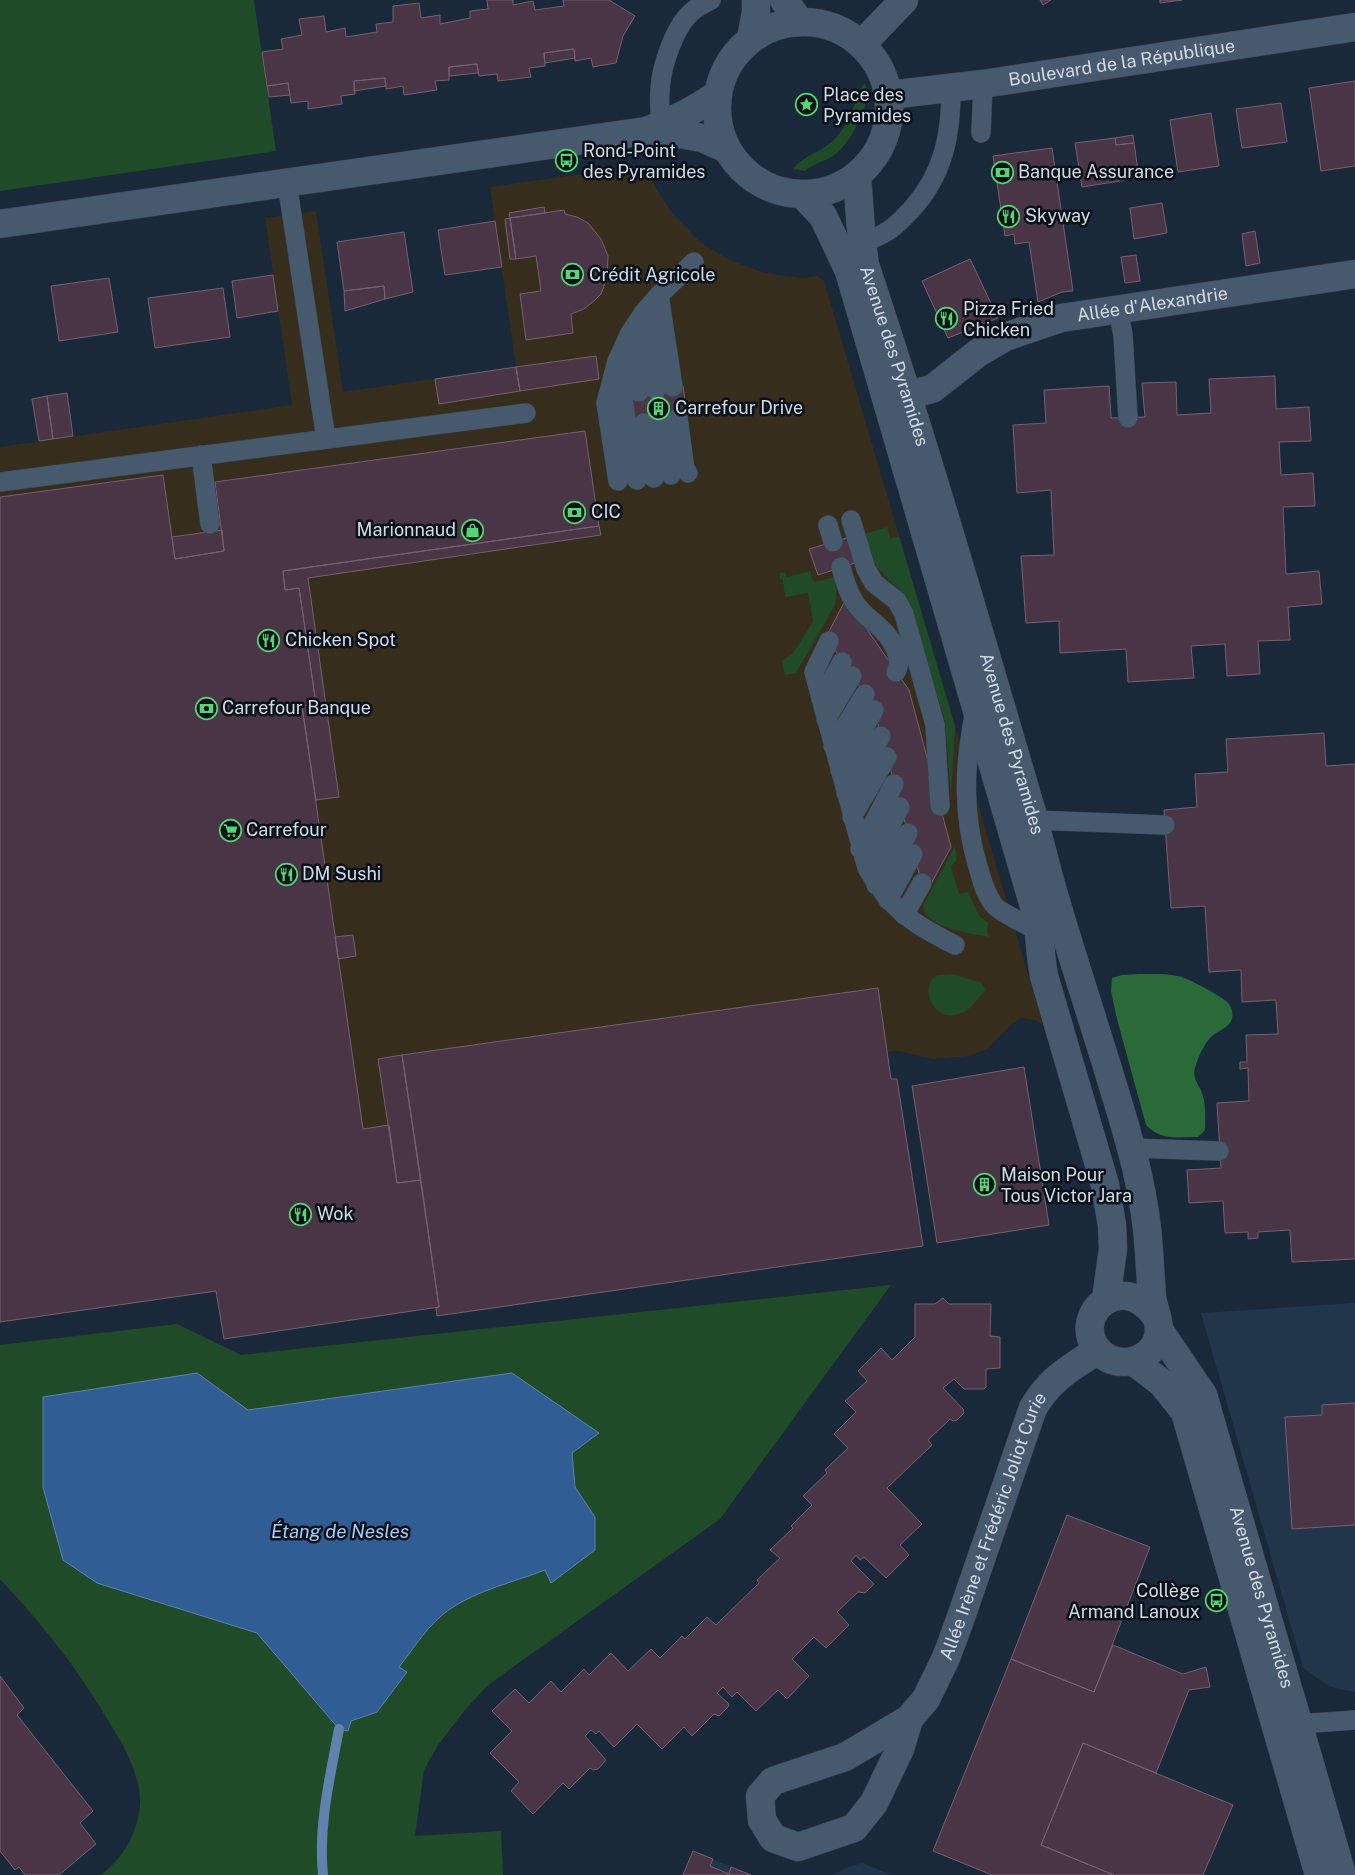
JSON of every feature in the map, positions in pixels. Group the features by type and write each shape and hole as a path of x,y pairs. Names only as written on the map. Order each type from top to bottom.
{"main road":[{"path":"751,40 756,0"},
{"path":"784,0 800,22"},
{"path":"862,44 904,0"},
{"path":"800,22 822,24 843,31 862,44 880,67 889,95 890,118 884,140 873,161 857,176 831,191 803,195 771,189 754,180 727,149 718,122 718,94 724,73 732,61 751,40 774,27 800,22"},
{"name":"Boulevard de la République","path":"889,95 983,84 1355,27"},
{"path":"0,224 656,129 696,110 718,94"},
{"path":"656,129 702,138 727,149"},
{"name":"Avenue des Pyramides","path":"857,176 865,265 908,395 1034,820 1057,905 1132,1148 1143,1194 1156,1322"},
{"name":"Avenue des Pyramides","path":"803,195 822,216 849,271 1040,932 1040,957 1044,976 1105,1185 1112,1225 1113,1249 1106,1300"},
{"name":"Allée d'Alexandrie","path":"908,395 932,389 978,353 1005,337 1061,318 1355,274"},
{"name":"Avenue des Pyramides","path":"1098,1350 1092,1340 1091,1323 1098,1307 1106,1300 1118,1296 1129,1295 1139,1298 1147,1304 1156,1322 1203,1395 1342,1875"},
{"path":"1098,1350 1105,1357 1114,1361 1133,1361 1142,1358 1151,1350 1156,1342 1156,1322"},
{"name":"Allée Irène et Frédéric Joliot Curie","path":"909,1719 900,1749 874,1803 854,1828 798,1847 773,1838 762,1820 760,1796 773,1781 845,1758 909,1719 926,1699 946,1658 1033,1408 1054,1379 1098,1350"},
{"name":"Avenue des Pyramides","path":"1133,1361 1162,1383 1185,1412 1319,1875"}],"lane":[{"path":"656,129 663,71 680,25 694,10 711,0"},
{"path":"981,133 983,84"},
{"path":"862,243 886,232 906,216 921,198 936,173 943,156 948,135 951,88"},
{"path":"287,183 326,439"},
{"path":"618,481 606,403 618,362 630,333 644,312 694,262"},
{"path":"656,390 659,295"},
{"path":"1118,309 1123,336 1128,418"},
{"path":"644,312 656,390"},
{"path":"630,333 656,390"},
{"path":"618,362 634,476 663,477 685,469 661,421 651,473 663,477"},
{"path":"0,482 526,414"},
{"path":"201,455 210,524"},
{"path":"851,520 866,569 874,583 897,601 904,614 920,669 914,711"},
{"path":"841,567 851,602 856,605 892,657"},
{"path":"829,642 814,672 860,849 867,868 876,885 904,915 922,929 955,944"},
{"path":"821,699 847,669 826,720"},
{"path":"917,691 933,716 928,761"},
{"path":"833,746 869,702 840,770"},
{"path":"976,708 968,747 966,794 970,841 984,888 995,907 1040,932"},
{"path":"846,793 881,736"},
{"path":"929,740 940,806"},
{"path":"852,817 887,757"},
{"path":"860,849 894,784"},
{"path":"867,868 900,808"},
{"path":"1034,820 1097,824 1165,825"},
{"path":"876,885 908,834"},
{"path":"888,900 913,854"},
{"path":"904,915 922,883"},
{"path":"1132,1148 1219,1151"},
{"path":"1298,1724 1355,1720"}],"shaded area":[{"path":"645,165 655,187 672,213 701,243 730,260 765,273 801,278 817,276 824,281 1043,1025 1036,1020 1022,1018 1011,1025 987,1049 969,1056 933,1059 898,1051 887,1052 891,1079 897,1079 923,1246 437,1316 435,1308 224,1339 216,1291 0,1322 0,447 292,405 265,218 316,211 343,392 516,367 490,187"},
{"path":"1355,1303 1355,1692 1327,1685 1303,1668 1201,1313"},
{"path":"693,1851 751,1875 683,1875"},
{"path":"862,1863 892,1875 833,1875 848,1867"}],"green space":[{"path":"0,0 254,0 276,151 0,191"},
{"path":"865,83 867,90 866,102 860,119 850,137 839,151 805,171 793,169 804,159 834,140 845,126"},
{"path":"887,527 890,539 899,536 955,726 951,796 945,721 910,605 902,593 876,566 865,534"},
{"path":"810,571 813,582 834,577 837,586 835,605 796,673 785,675 782,661 793,653 813,622 808,593 785,597 783,580 780,579 780,573 785,572 787,577"},
{"path":"955,846 957,859 951,867 959,894 968,892 980,917 988,922 987,932 989,937 938,924 924,912 924,904"},
{"path":"952,974 982,983 985,989 970,1008 953,1015 944,1014 937,1010 929,995 931,980 937,975"},
{"path":"1166,974 1182,977 1219,996 1228,1003 1231,1009 1231,1021 1208,1040 1195,1068 1195,1079 1202,1092 1205,1108 1205,1130 1198,1137 1164,1136 1157,1134 1146,1125 1111,991 1112,978 1122,975"},
{"path":"891,1285 720,1519 488,1685 465,1710 438,1745 424,1770 415,1836 501,1831 503,1875 101,1875 116,1861 133,1835 140,1804 137,1781 124,1748 70,1662 30,1612 0,1579 0,1345 177,1324 241,1355","holes":["197,1373 247,1410 512,1374 598,1433 572,1453 575,1487 595,1517 551,1582 546,1570 472,1597 442,1615 422,1636 399,1667 406,1672 377,1712 350,1721 284,1664 257,1633 97,1583"]}],"water":[{"name":"Étang de Nesles","path":"197,1373 248,1410 512,1373 599,1433 572,1453 575,1487 595,1517 595,1550 551,1583 545,1570 484,1591 450,1609 429,1628 399,1667 407,1672 377,1712 351,1721 348,1731 339,1729 257,1633 97,1583 63,1560 43,1487 43,1397"}],"building":[{"path":"487,0 513,0 513,5 533,1 535,10 564,6 563,0 609,0 635,16 623,36 616,63 593,67 591,58 575,61 574,49 544,53 545,66 529,68 531,77 498,81 497,74 479,76 477,64 449,67 449,80 435,81 437,90 404,95 403,86 386,89 385,78 354,81 355,94 341,96 342,104 308,109 308,101 291,103 288,83 267,86 262,52 283,49 281,39 302,35 299,19 324,16 326,32 345,28 346,37 377,32 376,24 393,22 393,6 419,3 421,18 440,15 440,24 470,18 470,11 488,9"},
{"path":"1040,0 1051,0 1043,5"},
{"path":"1160,0 1182,0 1160,3"},
{"path":"574,49 575,58 545,63 544,53"},
{"path":"477,64 478,73 449,76 449,67"},
{"path":"385,78 386,86 354,91 354,81"},
{"path":"1355,81 1355,166 1321,171 1309,88"},
{"path":"288,83 290,95 269,97 267,86"},
{"path":"1281,103 1287,142 1242,148 1236,109"},
{"path":"1211,113 1219,166 1178,172 1170,120"},
{"path":"1133,135 1134,143 1116,145 1115,138"},
{"path":"1115,138 1116,145 1134,143 1139,178 1082,187 1075,143"},
{"path":"1052,148 1073,291 1062,292 1038,302 1029,242 1015,244 1014,234 1005,236 993,156"},
{"path":"1162,203 1167,233 1134,239 1130,208"},
{"path":"544,207 545,213 510,218 509,213"},
{"name":"Crédit Agricole","path":"564,210 565,214 577,217 588,223 601,239 608,256 607,278 601,294 595,300 584,309 571,314 573,333 526,340 520,294 541,291 536,256 516,259 510,218"},
{"path":"510,218 516,259 510,259 505,219"},
{"path":"495,221 502,267 445,275 438,230"},
{"path":"1255,231 1260,263 1246,266 1242,234"},
{"path":"404,232 413,292 385,299 384,286 344,291 337,242"},
{"path":"1136,255 1140,281 1125,283 1121,257"},
{"path":"970,259 998,318 948,338 922,281"},
{"path":"273,275 278,311 237,318 232,281"},
{"path":"109,278 118,332 59,341 51,286"},
{"path":"384,286 385,299 345,311 344,291"},
{"path":"223,288 230,337 155,348 148,298"},
{"path":"596,356 599,379 520,391 516,367"},
{"path":"516,367 520,391 439,404 435,379"},
{"path":"1275,376 1276,409 1309,407 1311,441 1279,442 1281,475 1313,473 1315,506 1283,507 1286,574 1319,571 1322,604 1288,607 1290,640 1258,641 1260,674 1227,676 1225,644 1191,646 1194,678 1128,682 1126,649 1060,653 1059,621 1026,623 1021,556 1054,555 1051,490 1017,493 1013,425 1046,423 1044,390 1109,386 1111,418 1145,417 1142,383 1176,382 1177,415 1211,413 1209,379"},
{"name":"Carrefour Drive","path":"683,386 687,417 635,425 631,394"},
{"path":"67,393 73,436 53,439 47,396"},
{"path":"47,396 53,439 39,441 32,399"},
{"path":"585,431 599,526 283,571 285,590 299,588 316,704 302,706 363,1129 389,1125 397,1183 421,1180 439,1307 224,1339 216,1291 0,1322 0,497 163,475 175,559 224,551 215,482"},
{"path":"599,526 601,535 308,578 339,797 316,800 302,706 316,704 299,588 285,590 283,571"},
{"path":"222,530 224,551 175,559 172,537"},
{"path":"847,538 855,563 818,575 809,549"},
{"path":"846,599 909,690 951,847 925,895 873,706 826,637"},
{"path":"1324,733 1326,766 1355,764 1355,1259 1292,1262 1290,1230 1258,1232 1258,1238 1248,1239 1248,1232 1225,1233 1223,1201 1189,1203 1187,1170 1221,1168 1217,1103 1249,1101 1248,1068 1240,1069 1240,1062 1247,1062 1246,1035 1278,1034 1276,1000 1242,1002 1241,970 1209,972 1205,906 1171,908 1164,810 1197,807 1195,774 1228,772 1226,739"},
{"path":"353,935 356,956 338,959 335,937"},
{"path":"878,988 891,1079 897,1079 923,1246 437,1316 436,1308 439,1307 402,1055"},
{"path":"402,1055 421,1180 397,1183 378,1059"},
{"name":"Maison Pour Tous Victor Jara","path":"1024,1067 1049,1225 937,1243 912,1086"},
{"path":"943,1298 949,1304 991,1304 990,1336 1000,1337 1000,1368 986,1369 986,1387 984,1389 964,1389 954,1379 943,1388 963,1409 964,1413 957,1420 953,1421 950,1419 928,1440 932,1445 887,1488 922,1524 900,1545 909,1555 886,1578 864,1557 860,1560 856,1555 851,1561 874,1584 865,1593 858,1592 837,1612 849,1625 826,1648 814,1637 792,1659 809,1676 787,1699 778,1690 756,1711 737,1692 732,1697 723,1687 717,1693 729,1704 728,1707 719,1716 714,1714 692,1736 684,1727 662,1749 637,1724 614,1747 599,1731 596,1734 591,1730 585,1736 606,1760 598,1769 593,1770 590,1768 569,1789 563,1783 533,1814 511,1791 519,1782 490,1753 512,1731 492,1711 515,1689 529,1703 551,1681 561,1692 584,1669 589,1675 611,1653 628,1671 651,1649 660,1658 682,1636 685,1639 707,1617 716,1625 759,1583 757,1580 780,1558 770,1550 793,1528 791,1526 812,1505 803,1496 827,1473 825,1470 848,1448 834,1434 856,1412 845,1401 867,1381 858,1371 881,1348 892,1360 915,1337 915,1304 935,1304"},
{"path":"1355,1403 1355,1525 1292,1529 1285,1417 1322,1415 1322,1405"},
{"path":"1067,1515 1150,1547 1094,1692 1011,1659"},
{"path":"1113,1645 1183,1674 1206,1667 1210,1687 1189,1690 1156,1773 1083,1743 1041,1845 1114,1875 992,1875 933,1851 1011,1659 1094,1692"},
{"path":"0,1676 24,1708 17,1715 93,1811 80,1823 96,1844 59,1875 25,1875 19,1867 15,1870 0,1851"},
{"path":"1083,1743 1233,1805 1203,1875 1114,1875 1041,1845"},
{"path":"693,1851 713,1859 710,1866 729,1874 731,1867 751,1875 683,1875"}],"waterway":[{"path":"323,1875 323,1820 339,1729"}],"place":[{"name":"Place des Pyramides","path":"807,105"},
{"name":"Rond-Point des Pyramides","path":"567,161"},
{"name":"Banque Assurance","path":"1002,172"},
{"name":"Skyway","path":"1009,216"},
{"name":"Crédit Agricole","path":"573,275"},
{"name":"Pizza Fried Chicken","path":"947,319"},
{"name":"Carrefour Drive","path":"659,408"},
{"name":"CIC","path":"575,512"},
{"name":"Marionnaud","path":"472,530"},
{"name":"Chicken Spot","path":"269,640"},
{"name":"Carrefour Banque","path":"206,708"},
{"name":"Carrefour","path":"230,830"},
{"name":"DM Sushi","path":"286,874"},
{"name":"Maison Pour Tous Victor Jara","path":"985,1185"},
{"name":"Wok","path":"301,1214"},
{"name":"Collège Armand Lanoux","path":"1216,1601"}]}
